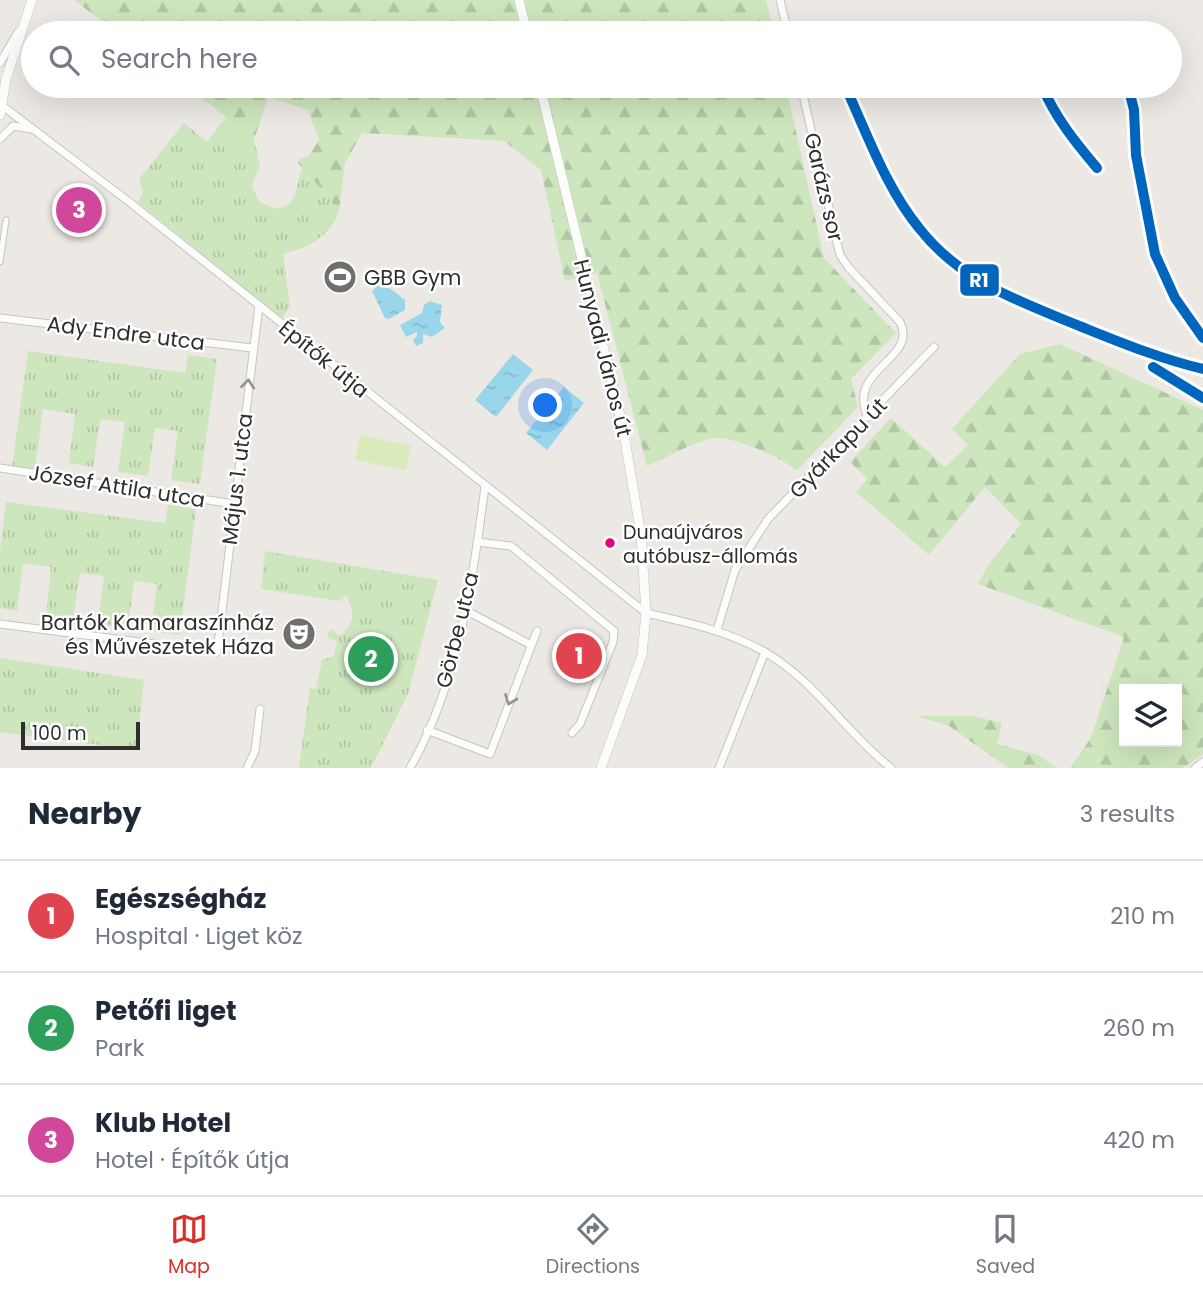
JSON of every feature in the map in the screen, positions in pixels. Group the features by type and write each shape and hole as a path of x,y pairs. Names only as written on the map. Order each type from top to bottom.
{"street":[{"path":"24,21 32,0"},
{"path":"519,0 524,21"},
{"path":"780,0 785,21"},
{"path":"23,21 27,13"},
{"path":"0,63 21,24"},
{"path":"0,115 6,79 21,32"},
{"name":"Hunyadi János út","path":"543,98 631,463 640,525 646,613 639,670 601,768"},
{"name":"Garázs sor","path":"804,98 840,255 900,322 905,333 901,345 865,385 863,405 868,417"},
{"name":"Építők útja","path":"1,102 646,613"},
{"path":"0,139 13,126 22,125 40,133"},
{"path":"0,262 6,220"},
{"name":"Május 1. utca","path":"0,624 217,652 259,305"},
{"name":"Ady Endre utca","path":"0,318 252,348"},
{"name":"Gyárkapu út","path":"718,630 735,570 751,541 768,519 934,347"},
{"name":"József Attila utca","path":"0,468 234,504"},
{"name":"Görbe utca","path":"410,768 453,662 467,611 485,487"},
{"path":"477,542 511,546 614,631 613,642 585,712 572,733"},
{"path":"467,611 531,645"},
{"path":"646,613 718,630 765,652 811,689 891,768"},
{"path":"427,730 490,754 537,631"},
{"path":"719,768 765,652"},
{"path":"247,768 255,751 260,709"},
{"path":"1195,768 1203,762"}],"green space":[{"path":"74,0 766,0 771,21 102,21"},
{"path":"201,98 268,98 254,140 229,146 226,117"},
{"path":"271,98 789,98 824,258 896,333 851,379 858,407 796,471 781,460 757,449 722,438 689,446 647,466 597,273 565,281 541,170 504,141 362,133 345,163 339,211 298,163 299,159 309,156 319,140 308,110"},
{"path":"226,117 229,146 254,140 260,165 252,186 259,202 277,209 285,206 296,192 303,167 339,211 330,228 317,240 283,254 290,307 281,319 138,202 143,192 139,179 184,123 207,142"},
{"path":"1060,344 1203,410 1203,754 1183,768 1070,768 1091,738 1124,637 978,584 989,564 1021,524 985,487 929,555 856,492 867,479 850,462 891,418 945,467 968,445 952,429 1020,354"},
{"path":"28,351 185,373 188,355 217,359 200,484 171,480 178,431 155,428 148,476 118,472 125,422 100,419 93,467 69,463 75,414 43,409 35,469 12,466"},
{"path":"360,435 411,446 406,470 355,460"},
{"path":"6,502 165,523 168,505 196,509 180,635 151,631 157,584 134,581 128,628 98,624 104,576 80,573 73,620 46,616 51,567 23,563 17,611 0,608 0,551"},
{"path":"265,551 438,580 408,694 371,768 299,768 310,688 316,689 322,660 334,656 337,641 329,638 327,634 332,629 339,636 344,632 352,618 352,612 346,596 340,601 261,589"},
{"path":"0,658 144,680 136,750 0,732"},
{"path":"916,716 973,716 1002,723 997,744 1038,755 1057,768 1008,768 949,726"}],"water":[{"path":"379,285 391,289 405,300 405,310 389,319 385,318 372,291"},
{"path":"430,301 442,305 440,322 445,328 432,337 423,334 423,343 416,346 413,340 417,332 406,337 400,325 422,313 424,305"},
{"path":"513,354 533,370 496,417 475,400"},
{"path":"564,387 584,403 547,450 526,433"}],"transit line":[{"name":"R1","path":"850,98 878,160 907,212 936,247 954,263 993,288 1037,309 1142,350 1203,369"},
{"name":"R1","path":"1048,98 1066,129 1097,168"},
{"name":"R1","path":"1131,98 1136,155 1155,254 1175,298 1203,338"},
{"name":"R1","path":"1153,367 1203,398"}],"place":[{"name":"Klub Hotel","path":"79,210"},
{"name":"GBB Gym","path":"340,277"},
{"name":"Dunaújváros autóbusz-állomás","path":"610,543"},
{"name":"Bartók Kamaraszínház és Művészetek Háza","path":"299,634"},
{"name":"Egészségház","path":"579,656"},
{"name":"Petőfi liget","path":"371,659"}]}
